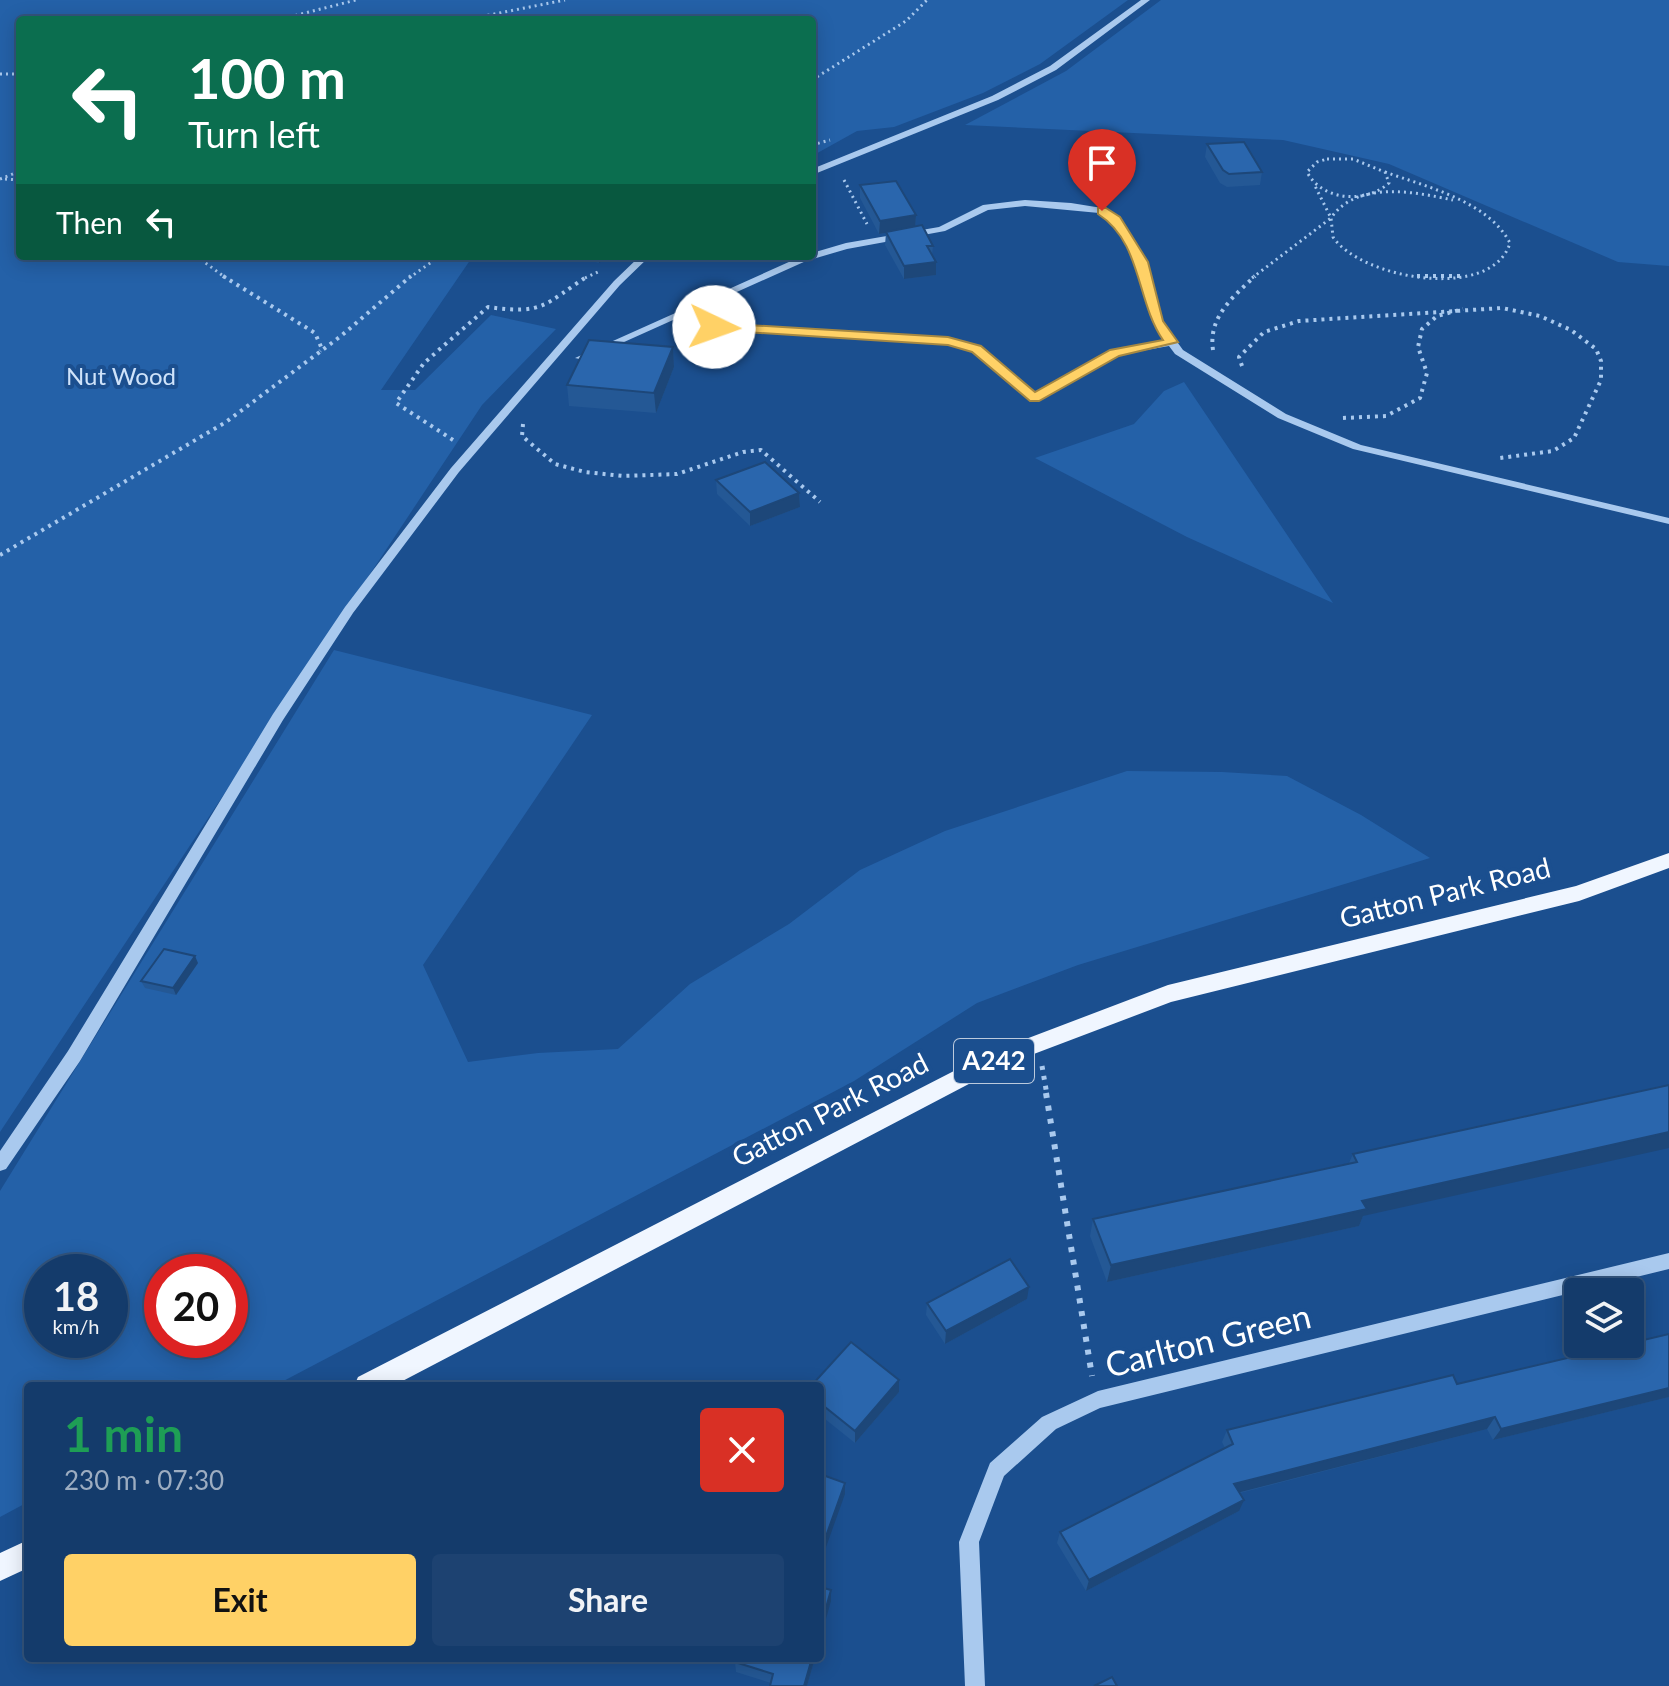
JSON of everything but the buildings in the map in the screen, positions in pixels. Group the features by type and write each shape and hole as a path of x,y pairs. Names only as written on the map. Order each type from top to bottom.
{"main road":[{"name":"Gatton Park Road","path":"375,1382 997,1059 1168,994 1579,893 1669,860"},
{"path":"0,1567 24,1556"}],"street":[{"path":"816,170 995,98 1053,68 1146,0"},
{"path":"816,255 876,238 942,229 986,207 1025,203 1102,211 1115,219 1142,262 1157,321 1179,352 1222,382 1282,416 1357,447 1669,521"},
{"path":"0,1164 74,1056 278,717 349,610 470,452 641,260"},
{"path":"580,358 801,260"},
{"path":"685,314 714,327 948,341 977,349 1034,398 1115,353 1172,342"},
{"name":"Carlton Green","path":"975,1686 969,1542 997,1470 1049,1423 1098,1400 1669,1261"}],"path":[{"path":"294,16 356,0"},
{"path":"486,16 565,0"},
{"path":"816,77 906,21 927,0"},
{"path":"1327,159 1353,159 1475,208 1505,229 1511,241 1509,253 1501,263 1486,271 1453,277 1415,276 1389,271 1348,253 1335,241 1329,229 1331,218 1314,184 1307,172 1310,166 1327,159"},
{"path":"838,160 849,193 876,238"},
{"path":"1218,358 1212,348 1212,335 1219,314 1253,279 1331,218 1338,208 1386,188 1389,183 1385,172"},
{"path":"1314,184 1333,193 1411,193 1453,200"},
{"path":"201,260 243,291 315,333 322,349 311,359"},
{"path":"0,555 226,422 311,359 431,260"},
{"path":"470,452 396,403 424,363 488,307 520,312 551,304 574,283 597,271 630,270"},
{"path":"1245,373 1239,357 1252,336 1272,327 1299,321 1463,309 1502,308 1540,316 1571,330 1596,349 1601,361 1601,380 1574,438 1553,451 1488,459"},
{"path":"1333,418 1386,416 1420,398 1427,373 1418,355 1416,341 1422,328 1444,312 1463,309"},
{"path":"523,413 522,436 553,463 588,472 676,475 711,465 744,449 761,450 820,502"},
{"path":"1039,1043 1091,1373 1098,1400"}],"green space":[{"name":"Nut Wood","path":"0,0 1128,0 1040,64 983,93 894,127 857,131 816,154 816,16 16,16 16,260 470,260 381,390 415,390 491,315 556,329 482,405 0,1132"},
{"path":"1161,0 1669,0 1669,266 1618,262 1389,164 1283,140 965,125 1066,71"},
{"path":"1184,382 1333,603 1187,537 1035,458 1134,424 1164,391"},
{"path":"334,650 592,715 423,965 468,1062 538,1053 618,1049 690,984 789,924 860,870 945,831 1127,771 1287,776 1361,815 1430,858 1078,965 977,1003 854,1081 282,1382 24,1382 24,1504 0,1517 0,1191"}],"route":[{"path":"714,327 948,341 977,349 1034,398 1115,353 1172,342 1157,321 1142,262 1115,219 1102,211"}]}
